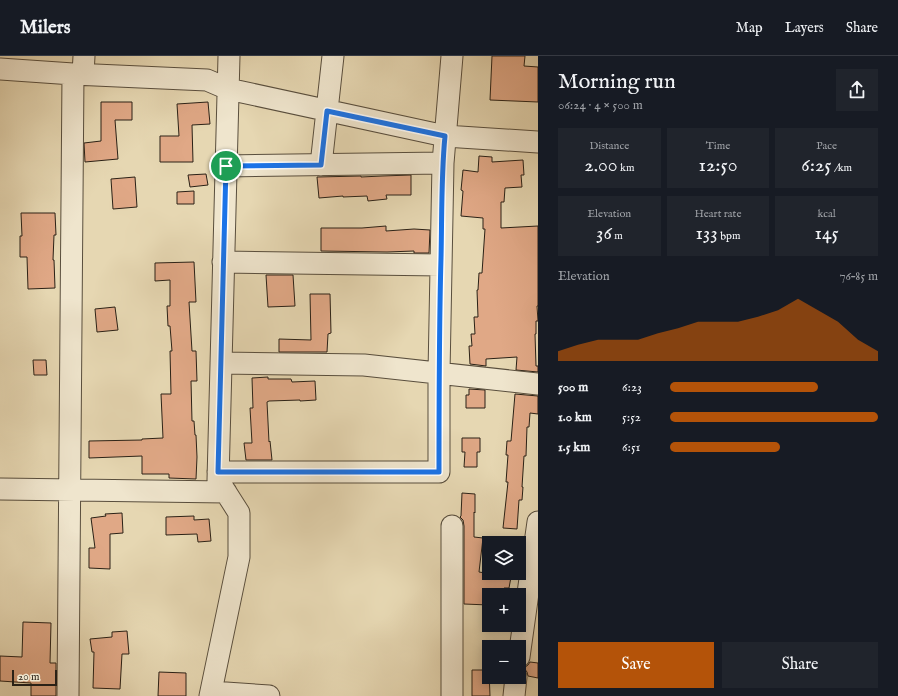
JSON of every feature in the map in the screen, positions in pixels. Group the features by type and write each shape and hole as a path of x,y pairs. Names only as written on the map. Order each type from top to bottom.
{"street":[{"path":"228,56 218,480 239,512 239,557 210,694 269,696"},
{"path":"321,165 333,56"},
{"path":"218,472 439,472 439,373 443,163 452,56"},
{"path":"68,696 70,490 80,68"},
{"path":"0,69 80,68 206,80 228,89 445,136 538,142"},
{"path":"226,166 443,163"},
{"path":"224,262 441,265"},
{"path":"221,363 364,365 538,384"},
{"path":"0,489 226,492"},
{"path":"522,640 538,522"},
{"path":"452,526 452,696"},
{"path":"514,696 515,684"}],"building":[{"path":"492,56 525,56 524,66 538,67 538,102 490,100"},
{"path":"101,102 132,102 132,120 115,120 118,159 85,162 84,143 101,141"},
{"path":"208,102 210,124 192,125 193,162 160,162 160,136 179,136 177,104"},
{"path":"479,156 492,157 492,162 523,160 524,175 521,175 522,187 505,188 504,202 501,202 501,228 538,226 538,321 536,321 535,334 536,366 538,366 538,372 516,370 517,357 486,359 486,366 470,364 469,346 472,346 471,334 475,334 474,317 478,317 477,290 479,273 482,273 485,229 483,229 483,218 461,216 463,191 461,190 463,170 478,172"},
{"path":"206,174 208,185 190,187 188,175"},
{"path":"411,175 411,195 386,195 387,199 368,201 367,196 319,198 317,177"},
{"path":"135,177 137,207 113,209 111,179"},
{"path":"194,191 194,204 177,204 177,192"},
{"path":"21,213 55,213 56,235 54,235 53,260 55,288 28,289 27,257 20,257 20,236 22,236"},
{"path":"386,226 386,231 414,229 430,230 429,253 414,253 414,251 321,251 321,228 362,228"},
{"path":"194,262 196,302 189,302 192,351 196,351 197,381 191,381 192,421 194,421 196,435 196,479 169,478 169,474 142,474 142,456 89,458 89,441 163,438 161,394 171,394 170,351 172,351 170,326 168,326 167,306 170,306 170,280 155,281 155,263"},
{"path":"266,275 293,275 295,306 268,307"},
{"path":"310,294 330,294 331,333 328,334 327,352 279,352 279,339 311,340"},
{"path":"115,307 118,330 97,332 95,309"},
{"path":"33,360 46,360 47,375 34,375"},
{"path":"268,377 268,379 291,379 292,382 315,381 316,400 267,402 269,442 270,441 272,460 246,460 244,443 252,443 250,408 253,408 252,378"},
{"path":"469,389 485,390 485,408 466,408 466,395 469,395"},
{"path":"515,394 538,396 538,414 530,413 529,427 527,427 522,500 519,500 517,529 503,528 508,482 506,482 508,455 506,455 507,441 511,441"},
{"path":"462,438 480,438 480,452 477,452 477,467 464,467 465,452 462,452"},
{"path":"462,493 475,494 474,537 482,538 479,572 482,572 482,580 510,580 509,588 482,588 482,605 464,604 464,526 463,520 460,517"},
{"path":"122,513 123,533 110,534 110,569 89,568 89,548 95,548 91,518 106,516 105,514"},
{"path":"194,516 194,520 209,519 211,541 198,542 197,534 166,535 166,517"},
{"path":"23,622 51,623 50,663 56,663 56,696 31,696 31,683 0,681 0,656 22,657"},
{"path":"127,631 129,654 122,654 120,689 93,688 94,652 92,652 90,639 112,637 112,632"},
{"path":"530,662 538,663 538,678 528,676 526,666"},
{"path":"472,670 482,670 482,684 490,684 490,696 472,696"},
{"path":"159,672 186,673 186,696 158,696"}],"route":[{"path":"327,111 445,136 443,163 439,373 439,472 218,472 226,166 321,165 327,111"}]}
